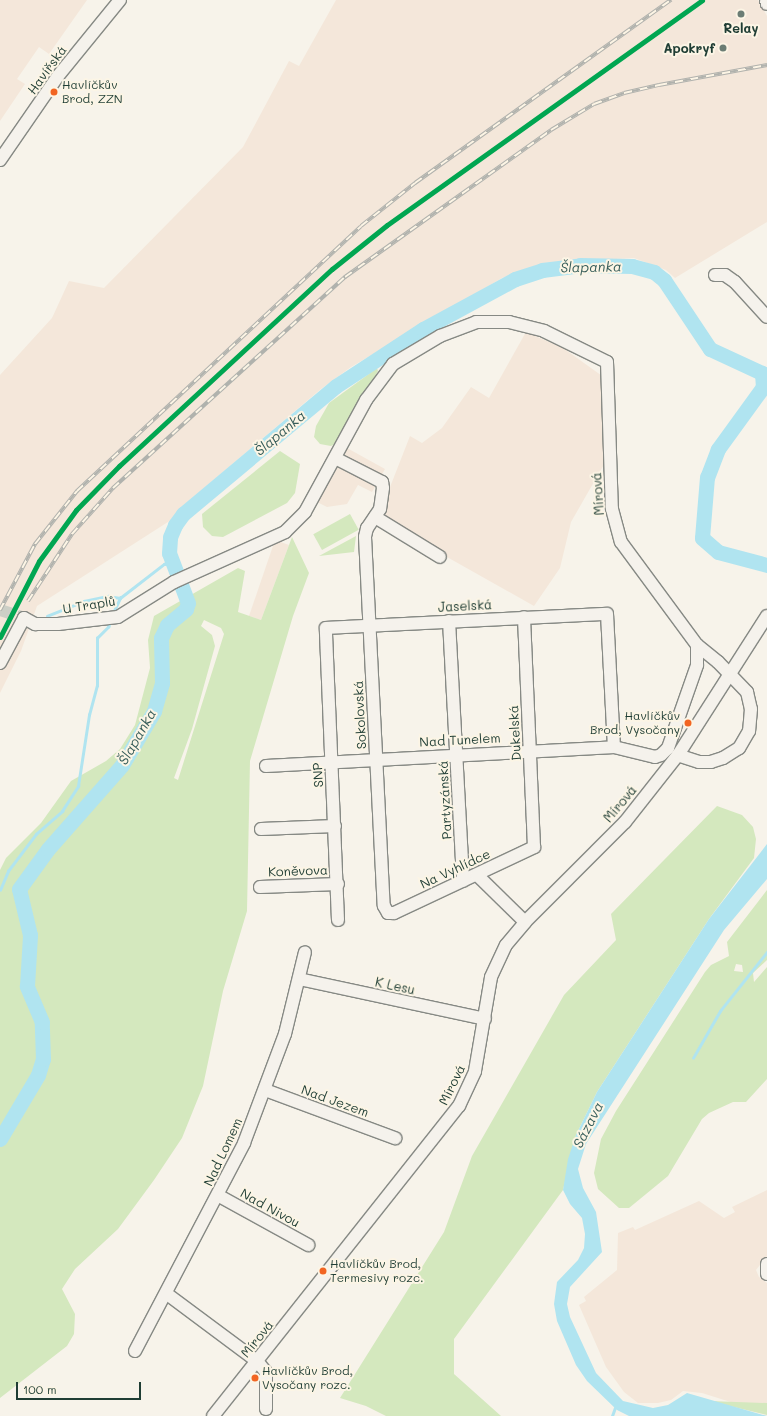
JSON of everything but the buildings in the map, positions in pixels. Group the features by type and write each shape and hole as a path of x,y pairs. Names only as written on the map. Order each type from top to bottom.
{"street":[{"name":"Havířská","path":"0,160 58,76 120,0"},
{"path":"766,0 767,4"},
{"path":"715,275 725,275 735,282 767,316"},
{"name":"U Traplů","path":"0,663 24,618 35,624 118,617 174,582 285,532 295,525 306,512 366,400 393,364 440,336 476,322 509,322 544,331 607,362"},
{"name":"Mírová","path":"607,362 612,509 617,533 630,557 697,645 731,674 747,692 751,708 749,731 739,748 723,758 711,762 699,762 678,755"},
{"name":"Sokolovská","path":"335,458 382,482 380,509 376,517 367,528 365,537 384,907 388,912"},
{"path":"376,517 440,557"},
{"name":"Jaselská","path":"326,628 607,614 614,747"},
{"name":"Mírová","path":"214,1416 454,1115 476,1071 495,965 508,942 525,922 625,822 678,755 767,616"},
{"name":"Dukelská","path":"524,617 534,847"},
{"name":"Partyzánská","path":"449,621 463,881"},
{"name":"SNP","path":"326,628 331,762 338,884 338,920"},
{"name":"Nad Tunelem","path":"266,766 377,758 614,747 655,757 661,756 668,748 697,665 697,645"},
{"path":"261,829 335,826"},
{"name":"Na Vyhlídce","path":"388,912 394,913 534,847"},
{"path":"477,875 525,922"},
{"name":"Koněvova","path":"260,887 338,884"},
{"name":"Nad Lomem","path":"135,1351 219,1196 244,1143 285,1034 305,952"},
{"name":"K Lesu","path":"299,980 485,1019"},
{"name":"Nad Jezem","path":"265,1090 395,1138"},
{"name":"Nad Nivou","path":"219,1196 308,1245"},
{"path":"767,1264 767,1274"},
{"path":"167,1294 258,1361 266,1372 266,1409"}],"shaded area":[{"path":"0,0 87,0 49,54 39,47 17,79 25,84 0,121"},
{"path":"336,0 758,0 767,16 767,222 675,278 666,270 634,258 544,263 502,278 351,367 321,389 185,504 171,520 37,606 21,651 0,693 0,375 52,318 69,281 104,288 243,147 289,61 299,66"},
{"path":"526,332 563,348 605,378 606,461 571,522 560,568 534,606 447,557 382,517 383,505 410,436 422,443 442,428 471,387 489,398"},
{"path":"347,448 385,469 372,492 358,485 347,504 327,507 317,502"},
{"path":"275,540 289,545 261,620 249,616"},
{"path":"767,1190 767,1256 756,1270 759,1277 767,1283 767,1407 737,1404 702,1393 683,1391 671,1400 658,1403 638,1403 624,1392 606,1367 579,1305 586,1301 584,1297 617,1270 618,1233 633,1227 635,1230 699,1201 724,1218 735,1212 732,1207"}],"green space":[{"path":"377,368 378,371 335,444 331,446 320,444 314,437 316,426 329,403"},
{"path":"280,451 300,464 295,493 287,503 223,537 212,536 203,527 202,514"},
{"path":"350,514 359,530 322,550 313,534"},
{"path":"356,536 354,552 319,556"},
{"path":"292,537 309,573 293,616 250,761 247,911 223,991 203,1086 182,1138 154,1180 118,1229 75,1269 62,1289 75,1314 74,1334 67,1346 0,1398 0,870 6,858 41,823 71,781 106,761 120,749 135,725 150,668 148,640 154,616 238,568 245,571 238,612 261,620","holes":["204,620 221,628 224,634 178,780 174,778 192,729 215,646 212,635 201,626"]},
{"path":"717,806 742,815 753,827 756,839 754,858 709,919 597,1092 576,1135 563,1190 454,1339 454,1374 501,1416 386,1416 366,1406 340,1398 444,1232 472,1156 564,995 616,940 611,914"},
{"path":"767,890 767,960 753,973 754,982 767,967 767,1079 746,1102 733,1102 709,1113 702,1119 668,1176 629,1208 619,1208 598,1189 594,1173 601,1139 616,1111 705,972 711,965 729,956 727,942","holes":["736,964 742,965 743,972 734,971"]},
{"path":"709,1401 767,1403 767,1415"}],"water":[{"name":"Sázava","path":"767,844 767,879 724,930 586,1144 578,1169 583,1188 596,1212 602,1252 570,1287 567,1304 570,1317 596,1373 623,1401 653,1408 668,1405 687,1393 767,1416 629,1416 617,1410 587,1381 576,1365 557,1321 554,1304 557,1282 578,1260 584,1248 585,1234 582,1218 570,1204 563,1190 568,1159 576,1135 597,1092 709,919"}],"waterway":[{"name":"Šlapanka","path":"0,1139 38,1075 43,1059 42,1022 27,986 30,935 19,889 48,849 122,765 154,711 162,683 161,638 167,625 186,609 188,603 169,553 170,537 175,525 183,514 336,386 423,329 515,279 542,270 580,265 632,266 654,272 664,280 710,349 762,373 763,387 718,449 707,477 702,538 718,552 767,565"},
{"path":"47,616 84,601 108,596 120,598 164,564 173,563"},
{"path":"113,613 120,598"},
{"path":"0,890 8,871 36,834 62,811 78,786 89,715 97,686 97,638 108,627 110,622"},
{"path":"693,1058 720,1011 767,952"},
{"path":"612,1416 616,1405"}],"tunnel":[{"path":"0,610 24,618"}],"railway":[{"path":"0,610 35,544 77,491 361,226 415,183 671,0"},
{"path":"28,601 72,534 113,488 345,277 551,130 594,104 624,93 659,85 767,65"}],"transit line":[{"path":"0,637 39,561 76,510 119,466 332,269 387,225 702,0"}],"place":[{"name":"Relay","path":"741,14"},
{"name":"Apokryf","path":"723,48"},
{"name":"Havlíčkův Brod, ZZN","path":"54,92"},
{"name":"Havlíčkův Brod, Vysočany","path":"688,723"},
{"name":"Havlíčkův Brod, Termesivy rozc.","path":"323,1271"},
{"name":"Havlíčkův Brod, Vysočany rozc.","path":"255,1378"}]}
